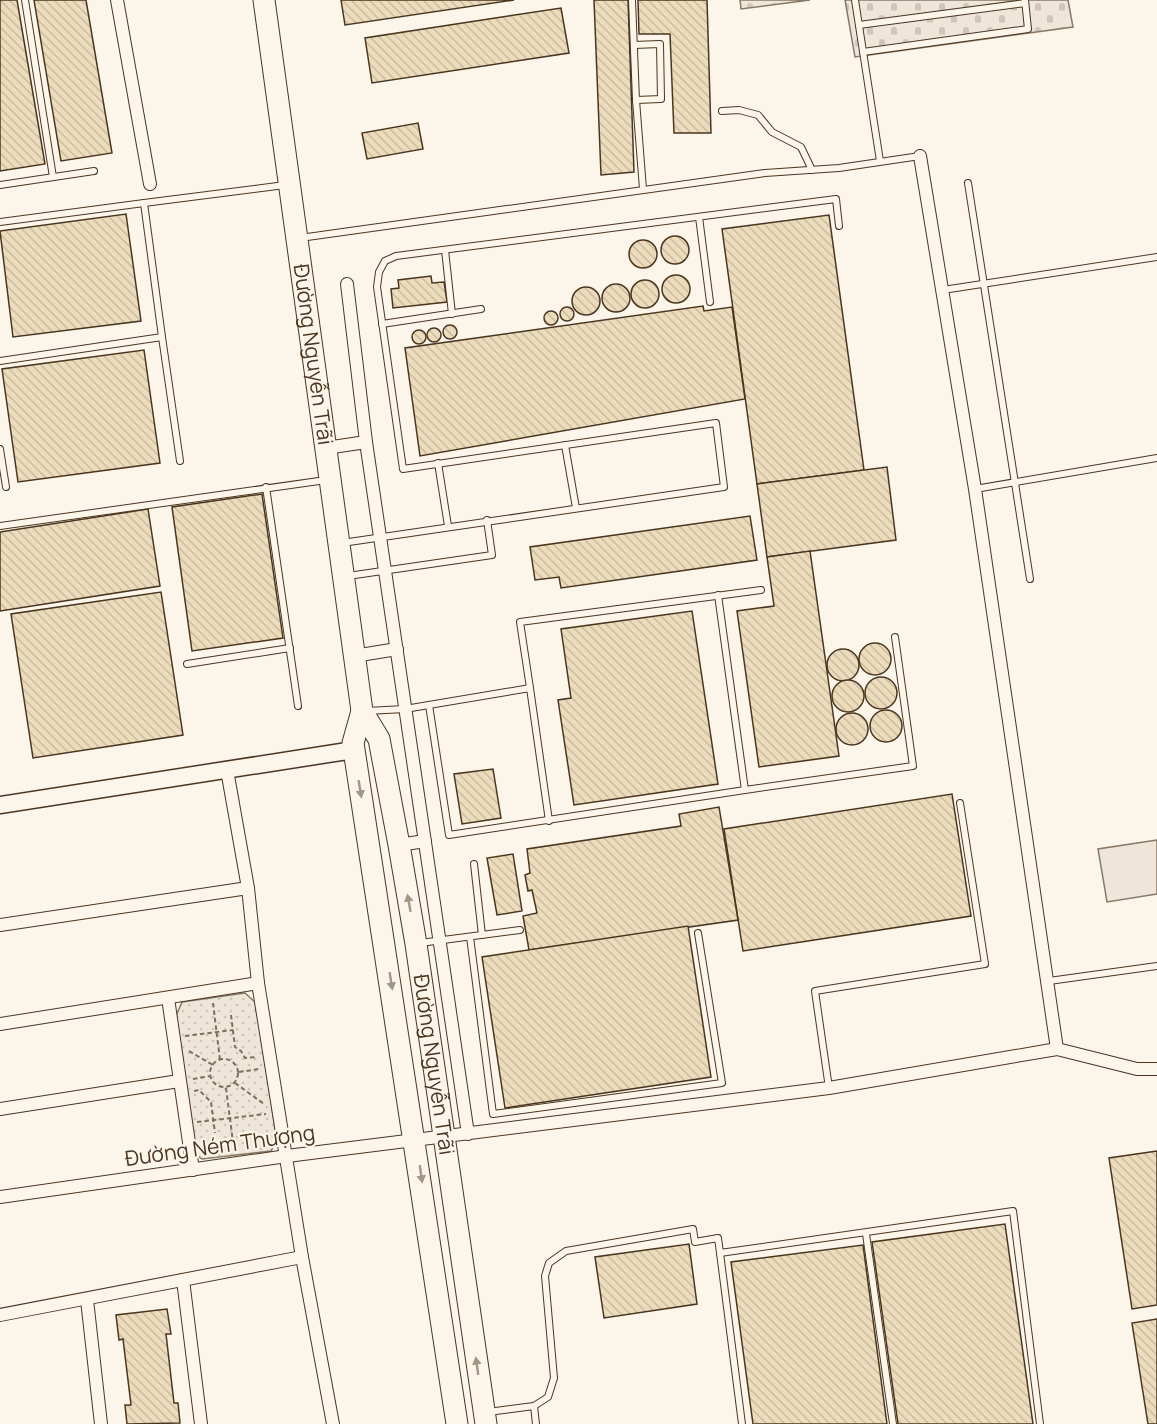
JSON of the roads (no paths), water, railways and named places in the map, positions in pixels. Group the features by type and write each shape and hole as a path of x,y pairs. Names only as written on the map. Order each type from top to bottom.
{"highway":[{"name":"Đường Nguyễn Trãi","path":"264,0 362,711 354,750 416,1141 457,1424"},
{"name":"Đường Nguyễn Trãi","path":"362,711 379,739 399,846 416,944 485,1418"}],"street":[{"path":"117,0 150,184"},
{"path":"920,156 975,489 1057,1049 1137,1069 1157,1069"},
{"path":"347,284 366,442 468,1134"},
{"path":"326,448 366,442"},
{"path":"354,656 397,649"},
{"path":"0,805 354,750"},
{"path":"227,770 248,888 258,983 302,1257 333,1424"},
{"path":"399,846 425,841"},
{"path":"0,925 248,888"},
{"path":"0,1024 258,983"},
{"path":"168,998 184,1084 193,1170"},
{"path":"426,1014 450,1011"},
{"name":"Đường Ném Thượng","path":"0,1197 287,1156 830,1088 1057,1049"},
{"path":"0,1109 184,1084"},
{"path":"0,1315 302,1257"},
{"path":"183,1280 201,1424"},
{"path":"87,1300 101,1424"}],"lane":[{"path":"25,0 53,177"},
{"path":"632,0 642,189"},
{"path":"855,0 880,161"},
{"path":"859,25 1025,1 1028,29 863,52"},
{"path":"634,45 660,44 661,99 636,100"},
{"path":"722,111 739,110 758,115 772,132 801,147 812,170"},
{"path":"297,239 642,189 920,156"},
{"path":"0,185 94,171"},
{"path":"968,183 1030,579"},
{"path":"0,222 289,184"},
{"path":"338,543 724,487 716,423 403,469 378,287 379,272 385,261 396,256 836,199 839,226"},
{"path":"144,203 180,461"},
{"path":"699,217 710,302"},
{"path":"445,250 452,314"},
{"path":"943,290 1157,257"},
{"path":"382,324 481,309"},
{"path":"0,361 162,337"},
{"path":"566,445 576,508"},
{"path":"0,449 6,487"},
{"path":"975,489 1157,459"},
{"path":"438,464 448,526"},
{"path":"0,526 266,487 330,480"},
{"path":"266,487 298,706"},
{"path":"342,576 492,555 487,520"},
{"path":"549,821 520,622 761,590"},
{"path":"718,596 745,790"},
{"path":"429,705 449,835 549,821 913,766 895,637"},
{"path":"187,664 290,648"},
{"path":"362,711 405,709 530,688"},
{"path":"830,1088 815,991 985,964 960,803"},
{"path":"474,864 483,935"},
{"path":"416,944 520,930"},
{"path":"470,937 493,1114 722,1083 698,933"},
{"path":"1048,981 1157,966"},
{"path":"720,1253 866,1234 1013,1211 1040,1424"},
{"path":"485,1418 534,1406 548,1397 554,1378 545,1276 549,1263 558,1254 582,1246 693,1230 695,1242 718,1238 742,1424"},
{"path":"866,1234 892,1424"},
{"path":"534,1406 536,1424"}]}
